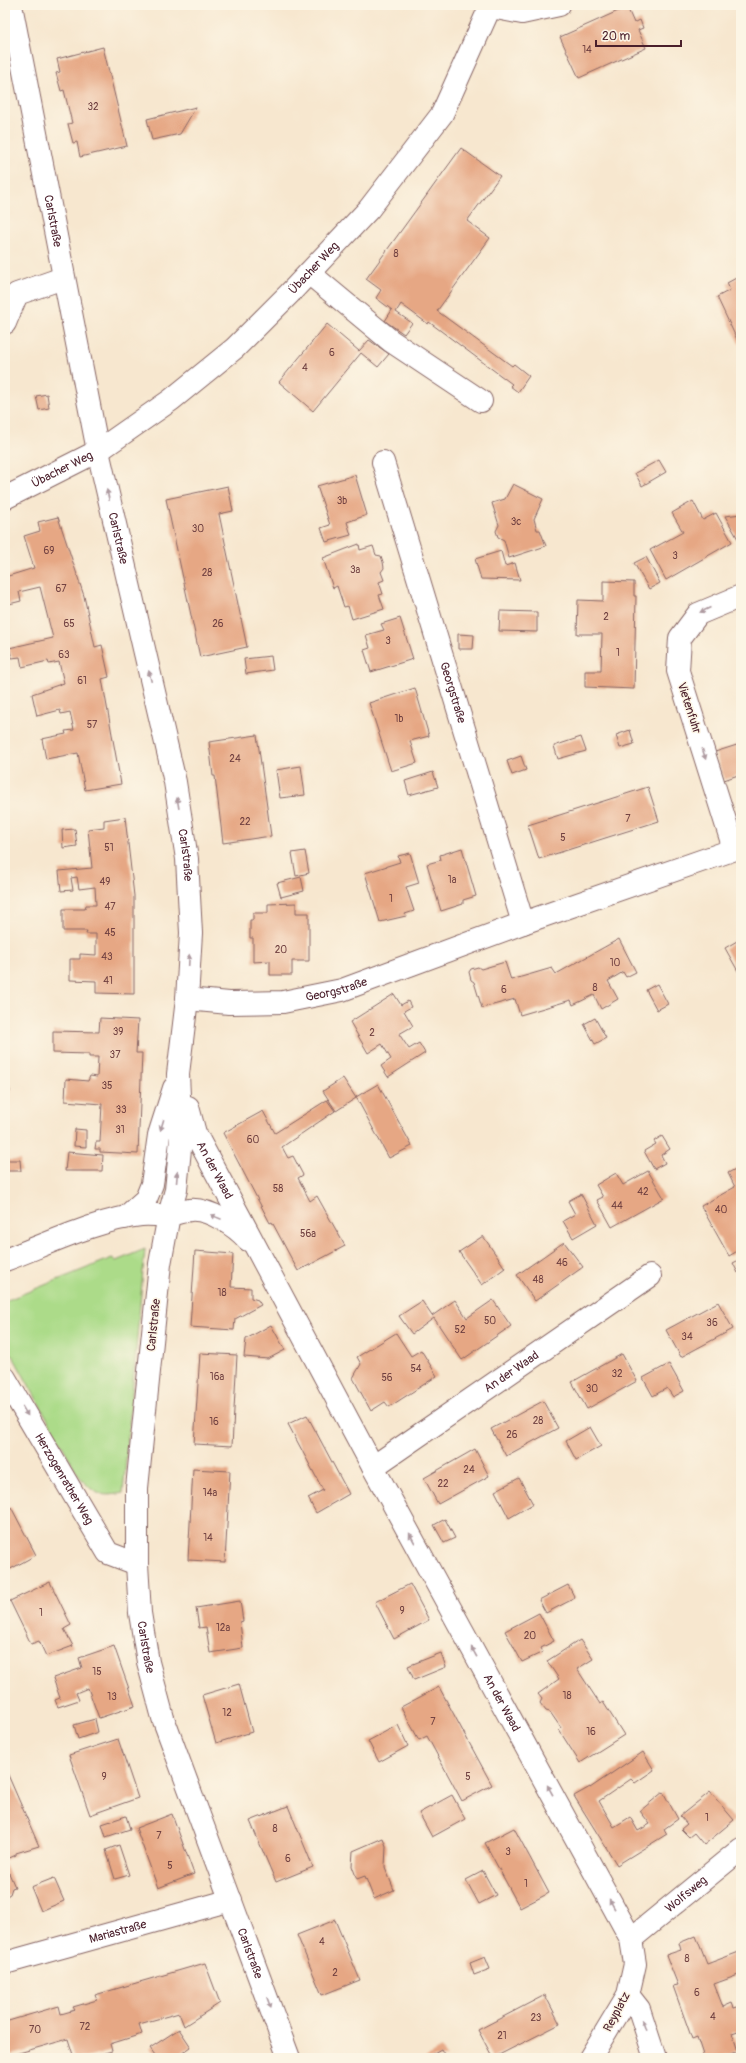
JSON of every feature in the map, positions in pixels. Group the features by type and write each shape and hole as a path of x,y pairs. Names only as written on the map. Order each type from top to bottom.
{"street":[{"name":"Carlstraße","path":"11,5 63,278 98,451 175,782 187,859 191,934 187,999 178,1074 181,1139 176,1190 169,1215 160,1264 137,1488 137,1564 140,1613 148,1662 163,1718 289,2058"},
{"name":"Übacher Weg","path":"5,498 98,451 171,400 235,348 309,273 369,209 442,114 491,6 522,13 559,5"},
{"path":"309,273 391,341 480,401"},
{"path":"5,323 17,294 63,278"},
{"name":"Georgstraße","path":"383,462 523,923"},
{"name":"Vietenfuhr","path":"737,848 678,671 680,638 698,614 741,596"},
{"name":"Georgstraße","path":"187,999 229,1003 283,1002 342,990 523,923 737,848"},
{"name":"Carlstraße","path":"125,1218 146,1199 152,1184 159,1135 178,1074"},
{"name":"An der Waad","path":"178,1074 195,1133 265,1261 373,1468 631,1939"},
{"name":"An der Waad","path":"169,1215 192,1210 224,1220 243,1234 265,1261"},
{"name":"Carlstraße","path":"5,1260 105,1223 142,1214 169,1215"},
{"name":"An der Waad","path":"373,1468 650,1276"},
{"name":"Herzogenrather Weg","path":"5,1378 108,1553 137,1564"},
{"name":"Wolfsweg","path":"631,1939 741,1849"},
{"name":"Mariastraße","path":"5,1963 231,1900"},
{"name":"Reyplatz","path":"590,2058 628,1995 635,1964 631,1939"},
{"path":"628,1995 639,2008 655,2058"}],"green space":[{"path":"145,1249 123,1493 108,1495 97,1493 79,1476 5,1342 5,1301 112,1258 116,1261"}],"building":[{"path":"627,7 634,23 640,20 643,28 638,30 646,48 579,78 560,37"},
{"path":"103,47 127,146 80,157 77,142 73,143 68,124 72,123 64,90 61,91 56,73 60,72 57,59"},
{"path":"196,107 180,134 152,140 147,119"},
{"path":"461,148 500,176 467,221 490,238 437,311 512,366 514,364 529,376 518,392 510,386 512,384 429,322 428,324 401,304 396,312 412,323 404,334 385,321 392,310 376,298 381,290 366,279"},
{"path":"738,277 741,282 741,348 717,297 730,290 727,283"},
{"path":"327,324 359,351 369,340 389,354 378,367 361,353 313,411 279,382"},
{"path":"47,394 49,408 39,410 36,396"},
{"path":"659,460 666,472 642,486 635,473"},
{"path":"355,475 367,515 347,522 351,535 326,542 321,528 330,525 317,486"},
{"path":"513,484 543,499 534,519 537,530 540,530 546,546 509,558 504,540 498,537 496,531 499,525 492,503 505,499"},
{"path":"228,486 233,511 219,514 247,647 200,657 166,499"},
{"path":"693,501 703,520 716,513 732,542 666,580 650,550 683,532 672,513"},
{"path":"741,514 741,538 738,539 725,516"},
{"path":"58,517 84,596 95,647 102,645 109,677 102,679 121,784 85,790 78,753 46,759 42,739 66,734 65,731 74,730 70,712 61,714 60,710 37,716 32,694 64,683 59,662 49,664 48,661 22,667 20,657 12,658 9,648 53,638 40,587 19,592 21,601 5,605 5,577 34,568 24,536 40,531 38,522"},
{"path":"359,544 360,550 373,546 376,555 381,556 384,568 381,572 384,580 379,582 383,594 379,595 384,609 352,619 348,606 344,607 337,586 333,588 323,558"},
{"path":"501,551 505,566 515,563 520,580 481,579 475,559"},
{"path":"646,557 660,583 649,589 634,563"},
{"path":"603,581 634,582 634,596 636,596 634,689 585,687 585,671 601,671 602,634 577,634 578,600 603,601"},
{"path":"500,611 537,612 537,632 499,631"},
{"path":"400,618 413,659 371,672 364,650 370,648 366,635 384,630 381,624"},
{"path":"458,634 474,635 473,649 458,649"},
{"path":"271,656 273,670 246,674 244,659"},
{"path":"415,688 429,736 410,741 417,763 391,771 369,703"},
{"path":"630,730 634,744 620,748 616,735"},
{"path":"257,735 271,836 223,843 215,776 213,776 209,742"},
{"path":"581,737 586,751 558,759 554,746"},
{"path":"741,739 741,774 724,780 715,752 740,744 739,740"},
{"path":"521,756 526,770 512,775 507,761"},
{"path":"301,766 305,795 280,798 276,770"},
{"path":"433,772 438,787 409,795 405,781"},
{"path":"648,787 659,821 539,859 528,825"},
{"path":"125,817 134,896 134,994 96,993 96,981 70,980 70,959 80,959 80,954 96,955 96,934 86,934 87,931 63,931 63,909 85,909 86,905 96,905 95,887 79,889 77,877 71,878 73,890 61,891 59,871 92,868 88,829 104,827 104,820"},
{"path":"75,829 77,846 63,848 62,830"},
{"path":"462,848 476,896 463,900 463,904 441,911 427,864 441,860 440,855"},
{"path":"305,851 309,873 296,876 292,853"},
{"path":"410,853 419,883 406,887 414,911 405,914 406,916 380,922 365,873 400,862 398,856"},
{"path":"301,877 304,891 281,897 277,883"},
{"path":"296,903 296,913 309,913 309,961 292,961 292,975 270,975 270,961 253,962 253,938 250,938 250,920 253,920 253,913 268,913 268,904"},
{"path":"619,939 636,972 626,977 623,972 608,981 618,999 601,1009 594,995 573,1005 571,1000 520,1015 515,999 482,1008 474,982 471,980 469,972 471,969 478,967 481,969 505,962 511,980 552,968 556,974"},
{"path":"737,941 741,948 741,972 739,973 725,948"},
{"path":"657,984 668,1004 657,1010 646,990"},
{"path":"394,994 401,1005 408,1001 411,1007 404,1011 413,1026 399,1034 409,1049 419,1043 425,1053 388,1077 381,1066 391,1059 382,1044 368,1053 350,1022"},
{"path":"100,1018 138,1020 136,1053 142,1053 138,1154 100,1152 100,1149 95,1149 96,1142 100,1142 102,1104 65,1101 66,1079 88,1081 90,1076 97,1077 98,1057 89,1057 89,1054 53,1053 53,1031 99,1032"},
{"path":"595,1018 606,1038 595,1044 584,1024"},
{"path":"343,1078 356,1098 336,1111 323,1091"},
{"path":"9,1084 10,1092 5,1092 5,1085"},
{"path":"378,1084 412,1146 389,1158 356,1097"},
{"path":"327,1100 335,1111 282,1147 288,1158 293,1156 303,1175 298,1178 310,1201 317,1196 345,1246 298,1271 272,1222 270,1223 223,1133 263,1111 275,1133"},
{"path":"75,1129 86,1130 86,1147 74,1146"},
{"path":"662,1136 670,1149 661,1155 665,1163 654,1169 644,1151 656,1144 654,1141"},
{"path":"67,1152 103,1155 102,1171 65,1171"},
{"path":"5,1160 20,1160 21,1171 6,1171"},
{"path":"741,1166 741,1249 729,1256 701,1206 735,1187 728,1173"},
{"path":"648,1171 664,1198 612,1227 597,1200 603,1197 596,1185 616,1173 623,1185"},
{"path":"581,1194 597,1224 573,1238 563,1221 575,1214 568,1201"},
{"path":"483,1236 505,1268 482,1285 459,1252"},
{"path":"564,1242 583,1267 535,1301 517,1275"},
{"path":"195,1251 233,1254 231,1287 251,1288 251,1298 258,1300 261,1305 235,1319 234,1330 190,1327"},
{"path":"741,1259 741,1272 738,1273 733,1263"},
{"path":"455,1300 467,1318 493,1300 511,1326 462,1360 434,1318 412,1334 399,1316 422,1301 432,1316"},
{"path":"718,1302 733,1329 681,1357 666,1330"},
{"path":"271,1325 285,1350 268,1359 244,1357 246,1339"},
{"path":"396,1333 411,1356 421,1350 437,1376 389,1407 385,1402 371,1411 353,1378 361,1364 357,1357"},
{"path":"200,1353 237,1355 232,1446 194,1444"},
{"path":"622,1354 637,1381 587,1409 572,1382"},
{"path":"669,1364 684,1391 673,1397 667,1388 653,1396 643,1378"},
{"path":"543,1401 558,1428 506,1456 491,1429"},
{"path":"307,1415 349,1494 316,1513 308,1498 323,1490 288,1424"},
{"path":"590,1427 601,1446 576,1460 566,1441"},
{"path":"475,1449 489,1476 438,1504 424,1478"},
{"path":"193,1469 230,1471 225,1562 188,1560"},
{"path":"519,1478 533,1504 509,1518 495,1491"},
{"path":"11,1507 36,1555 5,1572 5,1510"},
{"path":"445,1519 455,1538 444,1543 434,1525"},
{"path":"50,1582 71,1625 64,1629 73,1646 46,1656 39,1641 31,1644 10,1601"},
{"path":"410,1584 429,1620 394,1639 375,1602"},
{"path":"568,1585 575,1598 546,1613 539,1600"},
{"path":"240,1601 243,1621 240,1622 243,1648 210,1653 206,1627 199,1628 196,1608"},
{"path":"539,1613 554,1641 541,1648 543,1652 522,1662 505,1631"},
{"path":"580,1640 593,1659 577,1669 600,1704 603,1702 624,1735 580,1763 559,1730 561,1728 550,1712 546,1711 540,1703 542,1699 538,1694 559,1679 547,1661"},
{"path":"114,1646 135,1706 99,1718 88,1688 76,1693 79,1700 58,1707 55,1700 60,1698 53,1678 82,1668 79,1658"},
{"path":"441,1653 446,1667 414,1680 408,1666"},
{"path":"239,1684 252,1732 216,1743 202,1695"},
{"path":"439,1687 492,1785 462,1801 427,1736 419,1740 401,1707"},
{"path":"95,1719 98,1732 78,1739 74,1725"},
{"path":"398,1725 408,1746 379,1762 368,1741"},
{"path":"118,1739 138,1798 90,1815 69,1755"},
{"path":"643,1752 654,1770 635,1783 631,1779 599,1801 614,1827 630,1817 638,1831 650,1824 640,1811 663,1792 678,1819 664,1829 667,1834 617,1865 574,1796 590,1788"},
{"path":"5,1768 39,1846 16,1853 16,1855 5,1860"},
{"path":"710,1792 734,1820 704,1845 694,1833 689,1837 681,1829 687,1824 680,1816"},
{"path":"452,1795 465,1819 432,1837 419,1813"},
{"path":"288,1806 313,1867 276,1882 250,1821"},
{"path":"172,1814 194,1874 158,1888 136,1828"},
{"path":"126,1816 130,1829 106,1837 102,1824"},
{"path":"514,1828 549,1893 520,1908 485,1843"},
{"path":"383,1838 386,1846 385,1867 394,1890 374,1899 365,1876 357,1879 352,1866 353,1851"},
{"path":"119,1845 129,1875 115,1879 106,1850"},
{"path":"5,1864 15,1887 12,1888 10,1894 5,1897"},
{"path":"483,1871 496,1895 479,1904 466,1880"},
{"path":"54,1878 64,1901 41,1911 31,1887"},
{"path":"335,1920 360,1980 322,1995 297,1935"},
{"path":"696,1936 707,1964 739,1952 741,1957 741,1974 714,1984 723,2007 732,2003 734,2008 741,2006 741,2030 732,2033 738,2051 720,2058 704,2058 697,2037 692,2039 673,1986 678,1985 666,1955 681,1950 679,1943"},
{"path":"485,1957 490,1969 474,1975 470,1963"},
{"path":"205,1963 220,2003 184,2026 179,2013 139,2024 142,2034 110,2044 112,2051 86,2058 74,2058 68,2039 5,2057 5,2022 59,2006 61,2014 75,2010 73,2007 97,2000 95,1995"},
{"path":"545,1995 560,2024 493,2058 478,2030"},
{"path":"179,2029 191,2047 175,2058 157,2058 150,2048"},
{"path":"441,2049 446,2058 425,2058"}]}
